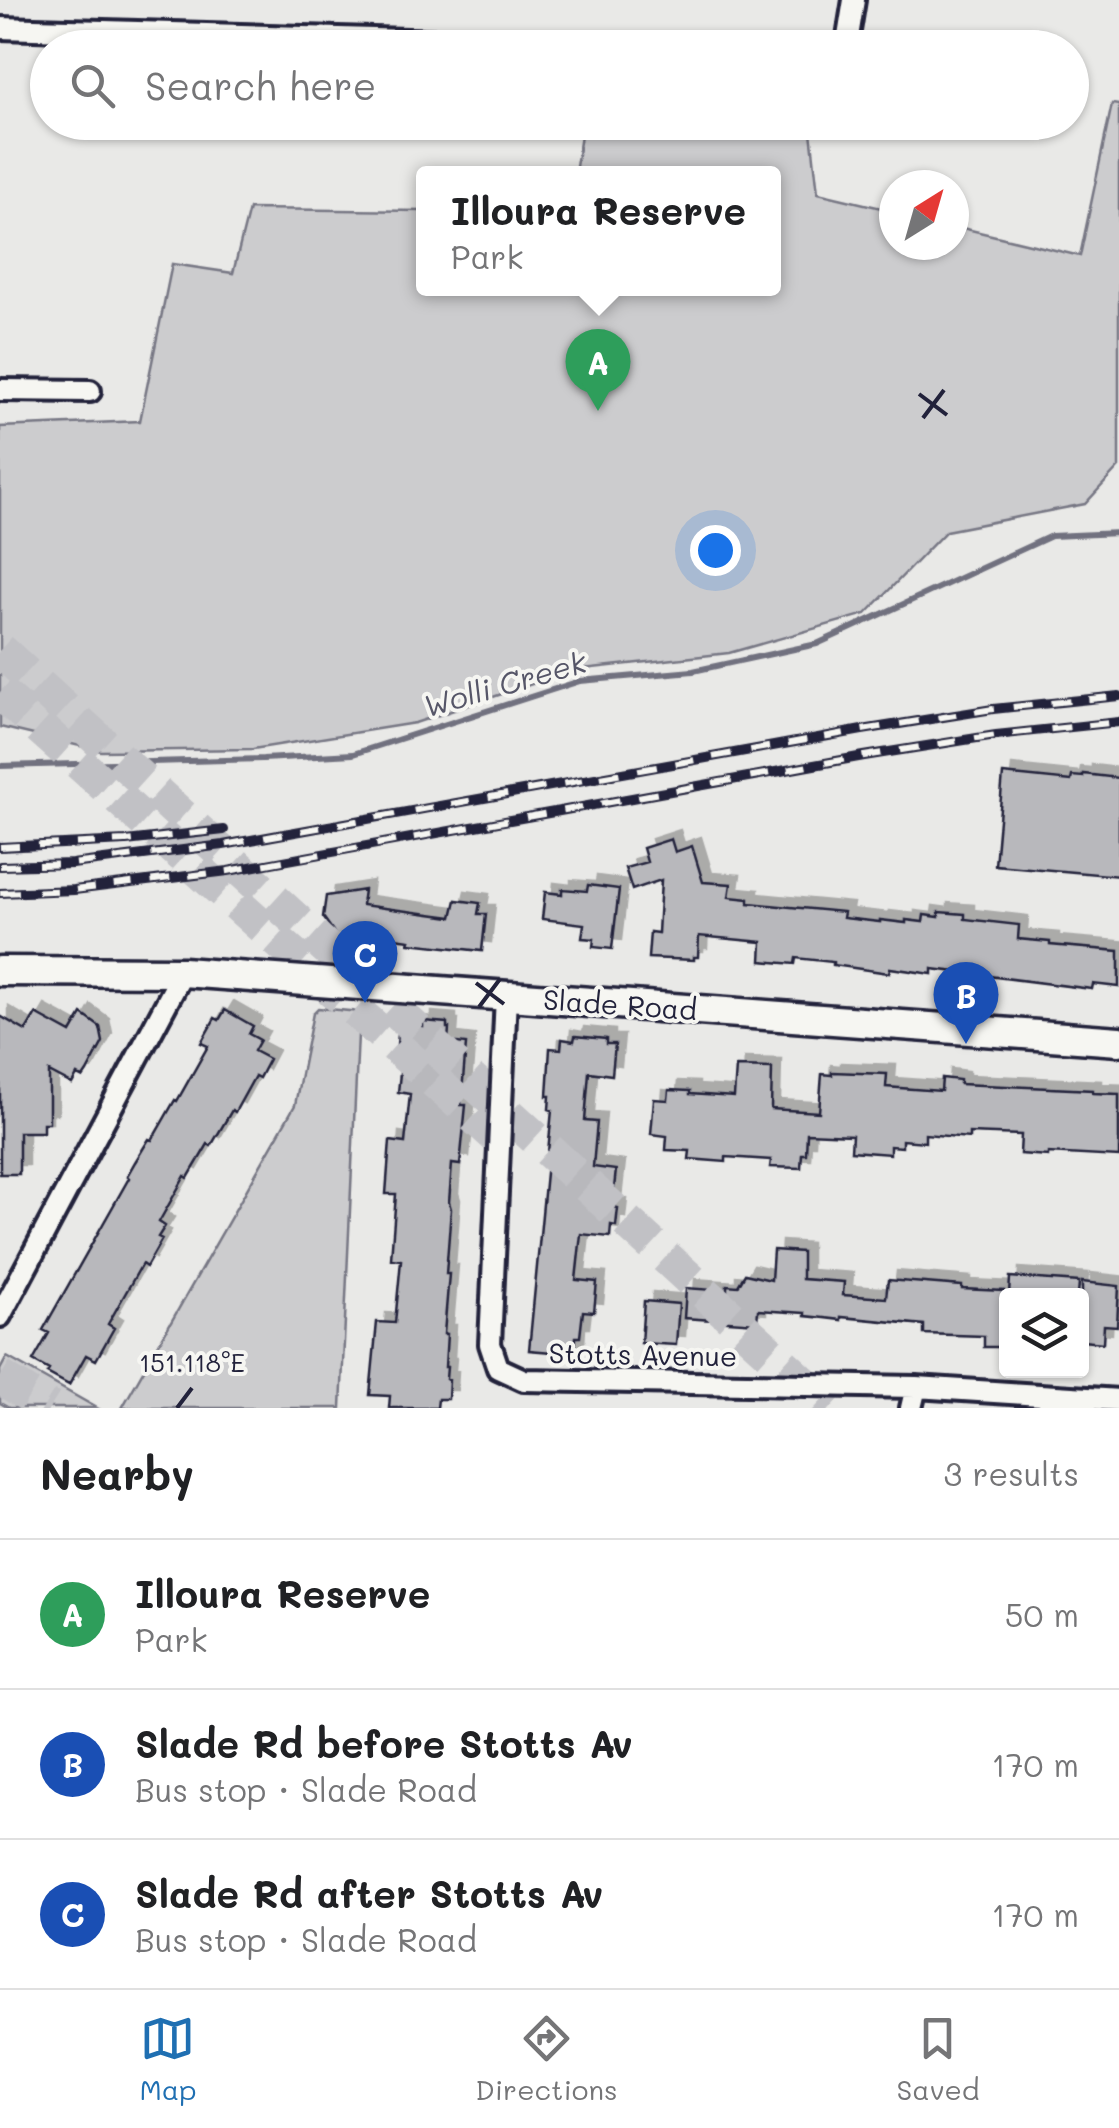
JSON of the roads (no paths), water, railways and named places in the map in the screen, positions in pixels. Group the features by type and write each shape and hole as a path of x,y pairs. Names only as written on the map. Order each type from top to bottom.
{"main road":[{"name":"Slade Road","path":"0,972 184,972 1119,1041"}],"street":[{"path":"848,30 854,0"},
{"path":"0,28 68,30"},
{"path":"0,390 90,391"},
{"path":"0,1316 184,972"},
{"name":"Stotts Avenue","path":"506,996 490,1344 498,1368 524,1380 914,1398 1094,1404 1119,1400"}],"waterway":[{"name":"Wolli Creek","path":"0,766 353,754 580,681 693,671 817,644 1051,536 1119,533"}],"tunnel":[{"path":"0,650 831,1408"},
{"path":"0,692 508,1147"},
{"path":"0,1377 50,1408"}],"railway":[{"path":"0,866 72,864 223,845 862,730 993,709 1119,696"},
{"path":"0,893 74,890 228,871 864,756 996,735 1119,722"},
{"path":"0,847 126,841 224,830"}],"place":[{"name":"Illoura Reserve","path":"598,411"},
{"name":"Slade Rd after Stotts Av","path":"365,1003"},
{"name":"Slade Rd before Stotts Av","path":"966,1044"}]}
